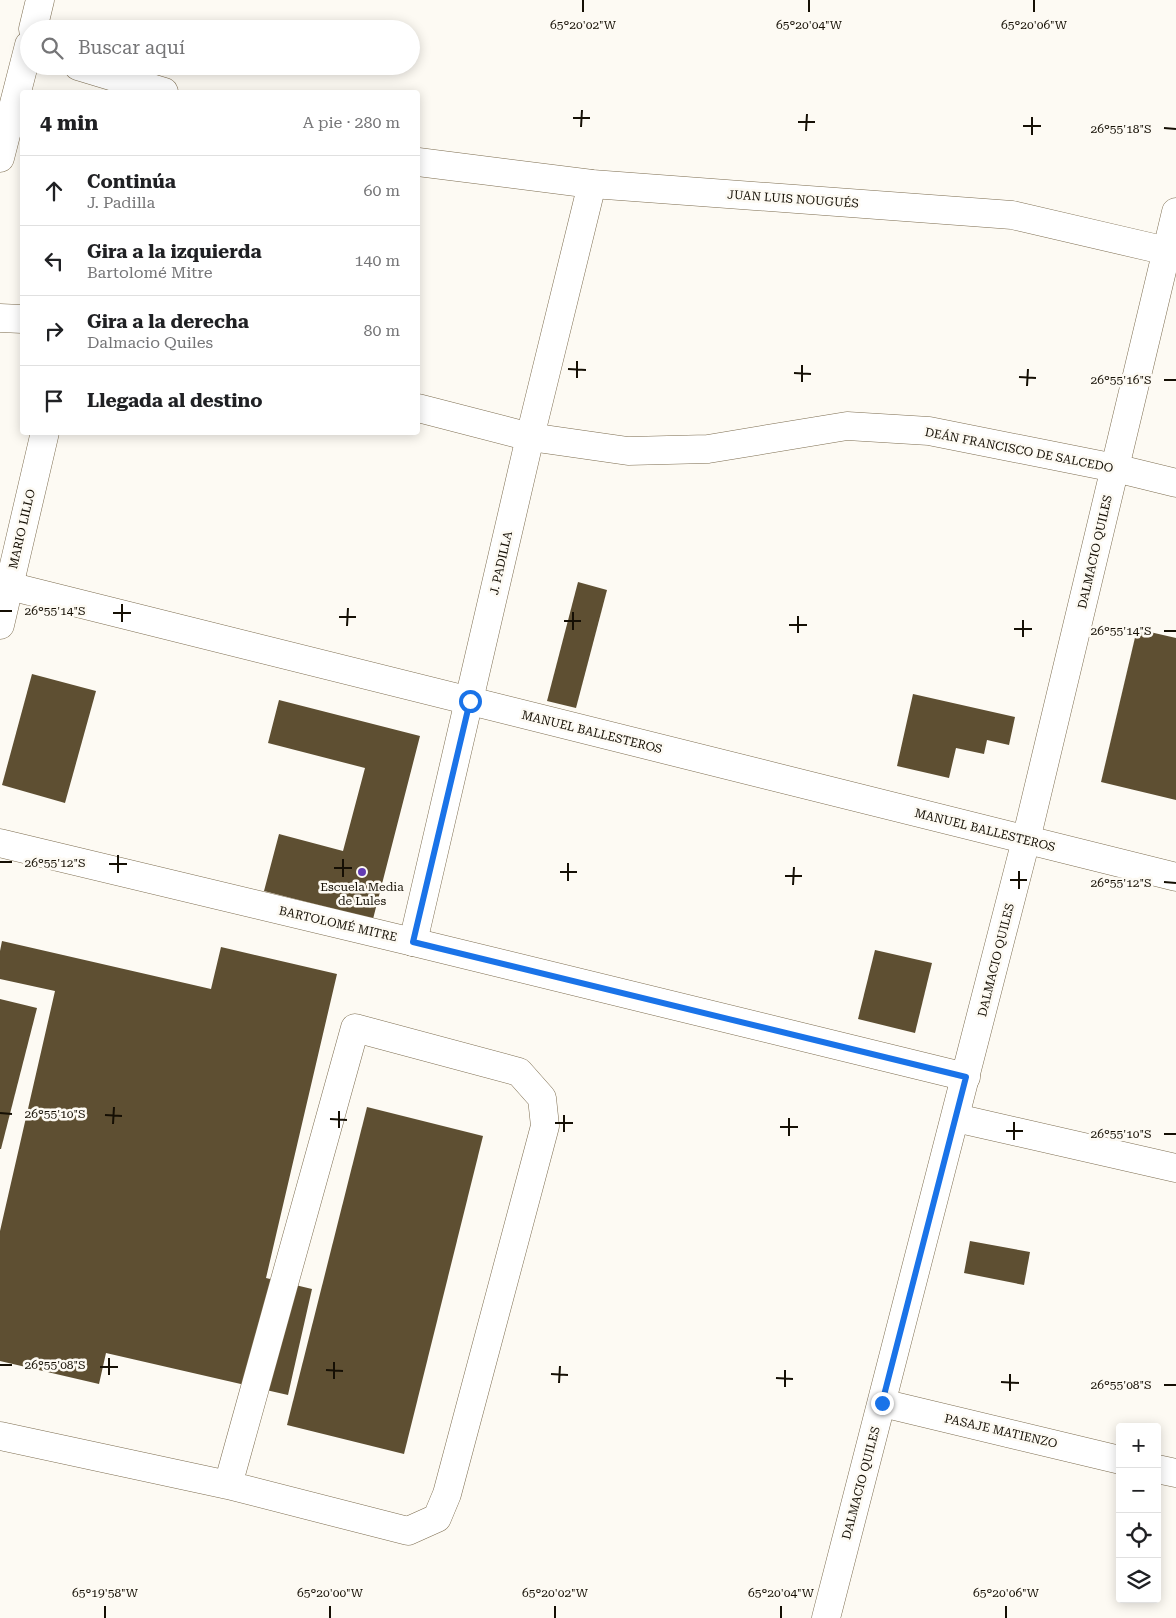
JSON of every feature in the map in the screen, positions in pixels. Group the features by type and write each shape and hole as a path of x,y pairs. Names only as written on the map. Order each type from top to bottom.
{"street":[{"path":"35,20 40,0"},
{"path":"0,158 21,75"},
{"path":"99,75 125,86 151,90"},
{"name":"JUAN LUIS NOUGUÉS","path":"420,162 592,184 1012,215 1167,251"},
{"name":"J. PADILLA","path":"413,942 530,437 592,184"},
{"name":"DALMACIO QUILES","path":"826,1618 1026,840 1176,212"},
{"path":"0,318 20,320"},
{"name":"DEÁN FRANCISCO DE SALCEDO","path":"420,409 530,437 628,452 708,449 847,426 929,431 1115,468 1176,483"},
{"name":"MARIO LILLO","path":"0,625 44,435"},
{"name":"MANUEL BALLESTEROS","path":"9,586 1176,877"},
{"name":"BARTOLOMÉ MITRE","path":"0,843 966,1077"},
{"path":"0,1436 228,1485 408,1531 437,1518 447,1494 545,1126 542,1098 519,1072 355,1028 228,1485"},
{"path":"956,1118 1176,1168"},
{"name":"PASAJE MATIENZO","path":"882,1403 1116,1459"},
{"path":"1161,1470 1176,1473"}],"building":[{"path":"578,582 607,590 576,708 547,701"},
{"path":"1137,629 1176,638 1176,800 1101,782"},
{"path":"32,674 96,691 65,803 2,785"},
{"path":"913,694 1015,717 1009,745 987,740 984,754 956,748 949,778 897,766"},
{"path":"279,700 420,736 373,919 264,891 279,834 343,851 365,768 268,743"},
{"path":"2,941 211,989 221,947 337,974 266,1278 312,1289 288,1395 106,1353 99,1384 0,1361 0,1231 55,991 0,979"},
{"path":"875,950 932,963 915,1033 858,1019"},
{"path":"0,999 37,1008 1,1149 0,1149"},
{"path":"367,1107 483,1136 404,1454 287,1425"},
{"path":"970,1241 1030,1252 1024,1285 964,1273"}],"place":[{"name":"Escuela Media de Lules","path":"362,872"}],"route":[{"path":"470,701 413,942 966,1077 882,1403"}]}
